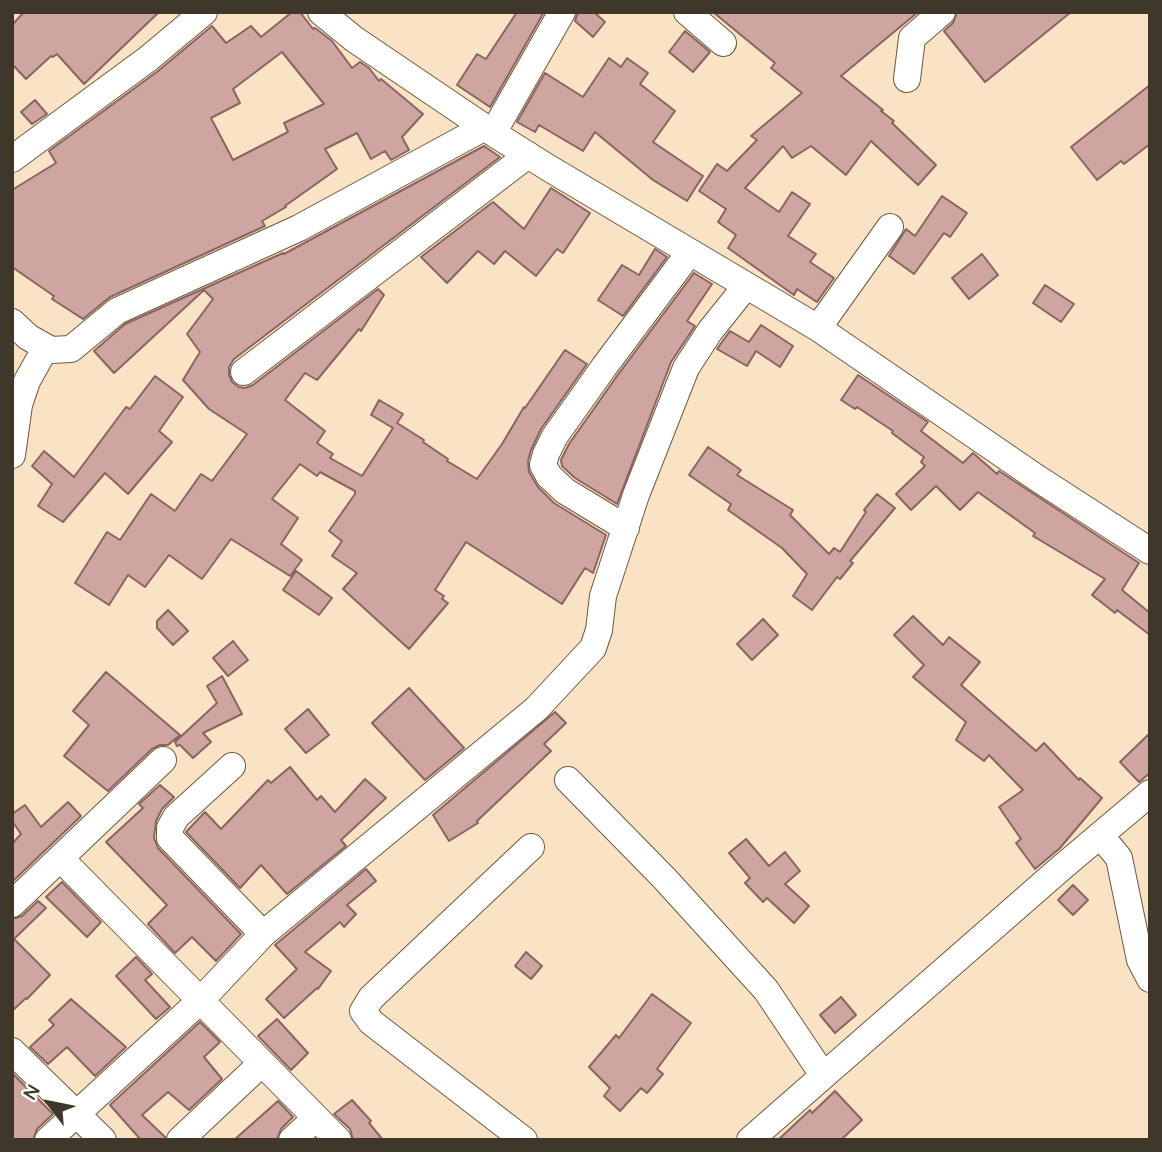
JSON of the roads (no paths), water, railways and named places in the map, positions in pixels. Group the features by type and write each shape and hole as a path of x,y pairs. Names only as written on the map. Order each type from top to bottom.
{"street":[{"path":"12,159 149,58 204,12"},
{"path":"321,12 354,39 489,130 818,328 1037,478 1150,551"},
{"path":"12,322 28,337 51,350 71,349 117,311 299,228 489,130 562,12"},
{"path":"687,12 723,43"},
{"path":"907,79 912,38 942,12"},
{"path":"244,372 528,155"},
{"path":"818,328 890,227"},
{"path":"626,528 565,491 549,476 543,465 555,436 690,252"},
{"path":"48,1140 201,1000 263,934 536,709 593,648 599,630 603,596 654,447 687,369 710,331 746,286"},
{"path":"12,455 19,405 27,381 46,347"},
{"path":"12,904 163,760"},
{"path":"232,766 176,817 170,828 170,838 263,934"},
{"path":"568,780 665,879 766,990 823,1075"},
{"path":"750,1140 1150,793"},
{"path":"1100,835 1119,858 1140,960 1150,979"},
{"path":"524,1140 370,1022 363,1011 371,998 531,846"},
{"path":"61,859 338,1140"},
{"path":"12,1051 103,1140"},
{"path":"180,1140 262,1063"},
{"path":"292,1140 316,1118"}]}
